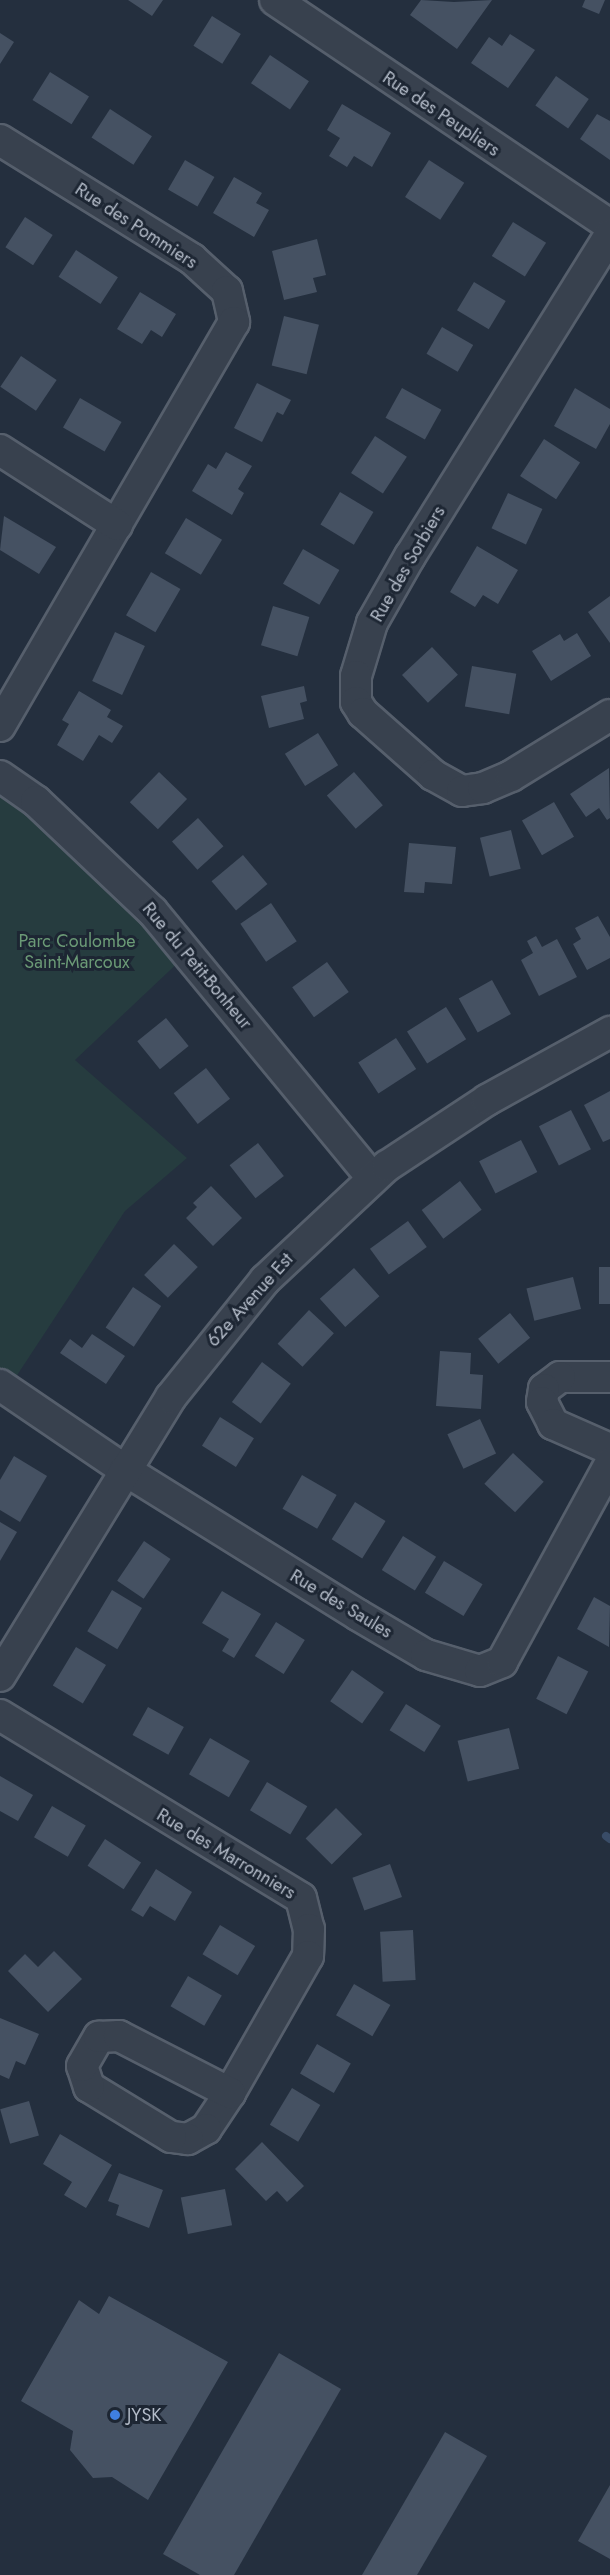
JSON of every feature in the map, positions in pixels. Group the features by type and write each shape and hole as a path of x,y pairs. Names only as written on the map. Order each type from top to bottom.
{"street":[{"name":"Rue des Peupliers","path":"274,0 610,225"},
{"name":"Rue des Pommiers","path":"0,140 192,259 227,291 234,322 0,726"},
{"name":"Rue des Sorbiers","path":"610,235 410,556 372,623 356,676 356,702 363,713 440,780 462,791 483,789 511,776 610,715"},
{"path":"0,450 117,525"},
{"name":"Rue du Petit-Bonheur","path":"0,776 36,801 153,912 372,1178"},
{"name":"62e Avenue Est","path":"0,1676 125,1470 221,1330 288,1257 372,1178 487,1100 610,1032"},
{"path":"610,1377 560,1377 544,1389 542,1402 553,1424 610,1449"},
{"name":"Rue des Saules","path":"0,1385 125,1470 426,1655 480,1671 502,1662 610,1464"},
{"name":"Rue des Marronniers","path":"0,1715 301,1898 309,1929 308,1956 230,2093 206,2129 188,2139 171,2137 89,2086 82,2066 99,2037 119,2036 230,2093"}],"green space":[{"name":"Parc Coulombe Saint-Marcoux","path":"0,792 89,854 185,956 75,1060 187,1158 125,1211 8,1389 0,1385"}],"building":[{"path":"128,0 163,0 152,16"},
{"path":"421,0 454,2 492,0 457,49 410,15"},
{"path":"585,0 605,0 599,14 582,7"},
{"path":"212,16 241,34 222,64 193,46"},
{"path":"0,33 14,42 0,64"},
{"path":"510,34 535,50 508,88 471,63 489,37 502,46"},
{"path":"270,55 309,81 290,109 251,83"},
{"path":"50,72 89,96 72,124 33,100"},
{"path":"556,76 589,99 568,128 535,105"},
{"path":"342,104 391,133 372,167 354,156 347,167 329,156 340,138 327,130"},
{"path":"110,109 152,136 133,165 91,138"},
{"path":"597,114 610,121 610,160 580,139"},
{"path":"185,160 214,177 197,206 168,189"},
{"path":"429,160 464,183 440,220 405,197"},
{"path":"234,177 262,193 256,203 269,210 254,237 213,213"},
{"path":"25,217 53,235 33,265 5,247"},
{"path":"513,222 546,243 525,277 492,256"},
{"path":"317,239 326,275 313,278 317,292 284,300 272,251"},
{"path":"76,250 118,277 101,304 59,277"},
{"path":"474,282 506,301 489,329 457,310"},
{"path":"140,292 176,314 162,337 151,330 142,344 117,329"},
{"path":"284,316 319,325 307,374 272,365"},
{"path":"442,327 473,345 458,372 426,354"},
{"path":"21,356 57,380 36,411 0,387"},
{"path":"257,383 291,400 283,415 277,412 262,442 234,428"},
{"path":"402,388 441,410 425,440 386,418"},
{"path":"575,388 610,409 610,424 596,449 554,426"},
{"path":"80,398 122,422 105,451 63,427"},
{"path":"375,436 407,457 383,494 351,473"},
{"path":"544,439 580,462 556,499 520,476"},
{"path":"226,452 252,466 238,489 244,493 232,515 192,491 208,464 216,469"},
{"path":"340,492 373,512 354,545 320,525"},
{"path":"508,493 542,509 526,544 492,528"},
{"path":"4,516 56,547 39,574 0,550"},
{"path":"186,518 222,540 201,575 165,553"},
{"path":"477,546 518,570 498,604 483,595 475,607 450,592"},
{"path":"303,549 339,570 319,605 283,584"},
{"path":"151,572 180,589 155,632 126,615"},
{"path":"610,596 610,643 588,612"},
{"path":"273,606 309,617 297,656 261,645"},
{"path":"115,632 145,646 122,695 92,681"},
{"path":"577,633 591,656 551,681 532,651 560,634 564,641"},
{"path":"432,647 458,675 428,703 402,675"},
{"path":"472,666 516,674 509,714 465,706"},
{"path":"304,686 307,701 300,703 304,719 269,728 261,696"},
{"path":"79,691 111,710 107,717 123,726 112,743 99,735 83,761 57,745 69,724 62,720"},
{"path":"318,733 338,765 305,786 285,754"},
{"path":"609,768 610,818 607,820 599,808 586,817 570,794"},
{"path":"159,772 187,799 158,829 130,802"},
{"path":"354,772 383,805 356,829 327,796"},
{"path":"554,802 574,837 542,855 522,820"},
{"path":"198,818 223,846 197,870 172,841"},
{"path":"511,830 521,869 490,877 480,838"},
{"path":"409,843 456,847 452,884 425,882 424,893 404,892"},
{"path":"243,855 267,884 236,910 212,881"},
{"path":"271,903 297,941 266,962 240,924"},
{"path":"598,916 610,937 610,958 587,970 573,944 581,939 575,928"},
{"path":"536,936 542,947 557,939 577,977 539,996 521,960 533,953 527,941"},
{"path":"327,962 349,992 314,1017 292,987"},
{"path":"492,980 511,1014 478,1033 459,998"},
{"path":"446,1007 466,1039 427,1064 407,1031"},
{"path":"166,1018 189,1046 160,1069 137,1041"},
{"path":"396,1038 416,1069 378,1094 358,1063"},
{"path":"206,1068 230,1099 198,1124 174,1093"},
{"path":"610,1091 610,1139 603,1142 584,1105"},
{"path":"571,1110 591,1149 559,1166 539,1126"},
{"path":"521,1140 537,1172 495,1193 479,1161"},
{"path":"258,1143 284,1176 255,1198 230,1165"},
{"path":"460,1181 482,1210 443,1239 422,1210"},
{"path":"211,1186 242,1218 213,1246 186,1218 197,1207 193,1203"},
{"path":"408,1221 427,1247 389,1275 370,1249"},
{"path":"174,1244 198,1267 168,1298 144,1275"},
{"path":"599,1267 610,1267 610,1304 599,1304"},
{"path":"354,1268 379,1296 345,1327 320,1299"},
{"path":"573,1277 581,1309 534,1321 526,1289"},
{"path":"133,1287 161,1306 134,1347 106,1328"},
{"path":"309,1310 334,1333 302,1367 278,1344"},
{"path":"510,1313 530,1338 498,1364 478,1339"},
{"path":"92,1334 125,1356 106,1384 60,1353 70,1339 82,1348"},
{"path":"440,1351 471,1353 470,1374 483,1375 481,1409 436,1406"},
{"path":"262,1362 291,1384 261,1424 232,1402"},
{"path":"220,1417 254,1438 236,1467 202,1446"},
{"path":"480,1419 496,1453 463,1469 447,1434"},
{"path":"513,1453 544,1482 515,1512 484,1484"},
{"path":"14,1456 47,1476 20,1522 0,1510 0,1480"},
{"path":"302,1475 337,1495 317,1529 282,1509"},
{"path":"355,1502 386,1521 362,1558 332,1539"},
{"path":"0,1522 17,1532 0,1561"},
{"path":"403,1536 436,1557 415,1591 382,1570"},
{"path":"144,1541 171,1559 144,1599 117,1581"},
{"path":"444,1561 483,1584 464,1616 425,1593"},
{"path":"112,1590 142,1608 117,1649 87,1631"},
{"path":"222,1591 261,1614 234,1658 222,1651 229,1639 202,1623"},
{"path":"594,1597 610,1606 609,1647 577,1629"},
{"path":"276,1622 305,1640 284,1674 255,1656"},
{"path":"76,1647 106,1665 83,1704 53,1686"},
{"path":"558,1656 588,1671 567,1714 536,1699"},
{"path":"352,1670 384,1692 362,1723 330,1701"},
{"path":"406,1704 441,1726 424,1752 390,1730"},
{"path":"148,1707 184,1727 168,1755 132,1735"},
{"path":"509,1728 519,1769 468,1782 458,1741"},
{"path":"210,1738 250,1761 229,1797 189,1774"},
{"path":"0,1776 33,1795 18,1821 0,1811"},
{"path":"267,1782 307,1806 290,1834 250,1810"},
{"path":"52,1806 86,1826 68,1857 34,1837"},
{"path":"336,1808 362,1834 332,1865 306,1838"},
{"path":"105,1839 141,1862 124,1889 88,1866"},
{"path":"390,1864 402,1897 364,1911 352,1878"},
{"path":"156,1869 192,1892 175,1921 150,1906 143,1917 131,1910"},
{"path":"220,1925 255,1946 238,1975 202,1954"},
{"path":"413,1930 416,1980 383,1982 380,1932"},
{"path":"54,1951 82,1979 48,2012 8,1971 25,1954 38,1967"},
{"path":"188,1976 222,1996 204,2026 170,2006"},
{"path":"354,1984 390,2005 372,2036 336,2015"},
{"path":"0,2018 39,2034 25,2065 16,2061 9,2079 0,2075"},
{"path":"317,2044 351,2064 334,2093 300,2073"},
{"path":"292,2088 320,2105 298,2142 270,2125"},
{"path":"29,2101 39,2136 10,2144 0,2109"},
{"path":"60,2134 112,2165 86,2208 64,2195 72,2182 43,2164"},
{"path":"262,2142 304,2186 287,2202 277,2191 266,2201 235,2169"},
{"path":"119,2173 163,2190 149,2228 116,2215 119,2205 108,2201"},
{"path":"225,2189 232,2225 188,2234 181,2198"},
{"path":"109,2296 228,2362 148,2500 112,2477 93,2478 70,2450 73,2431 21,2401 79,2300 99,2314"},
{"path":"279,2353 341,2389 234,2575 200,2575 163,2554"},
{"path":"445,2432 487,2456 417,2575 362,2575"},
{"path":"610,2485 610,2559 578,2541"}],"waterway":[{"path":"606,1836 610,1839"}],"place":[{"name":"JYSK","path":"115,2415"}]}
